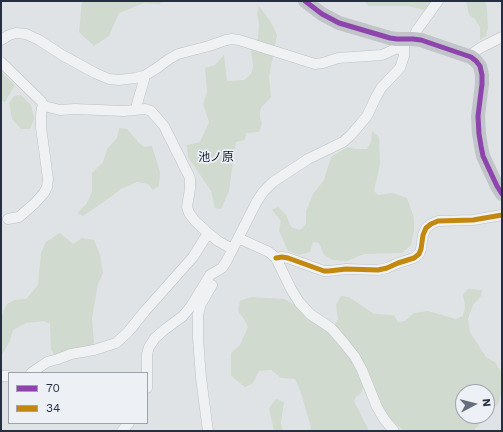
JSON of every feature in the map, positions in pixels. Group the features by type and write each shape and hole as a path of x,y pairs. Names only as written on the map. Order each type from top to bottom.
{"main road":[{"path":"305,1 322,14 339,23 407,42 421,40 476,60 480,66 482,75 478,116 481,146 483,156 489,170 502,194"}],"street":[{"path":"1,40 16,33 26,34 39,40 88,70 109,79 119,80 144,76 178,54 232,39 315,64 338,58 382,55 395,49 407,42 438,1"},
{"path":"471,57 473,53 480,48 502,37"},
{"path":"208,431 201,378 198,338 198,314 206,294 226,262 263,192 273,182 308,159 342,142 351,135 367,116 381,88 400,68 407,42"},
{"path":"1,62 32,92 44,106 60,110 76,109 124,111 145,109 151,111 164,126 190,178 187,207 189,213 208,233 232,249"},
{"path":"137,109 144,76"},
{"path":"8,219 19,216 34,204 44,194 47,187 48,179 41,127 41,114 44,106"},
{"path":"276,258 288,258 324,271 346,269 378,270 414,258 419,254 423,235 426,228 431,224 438,222 473,220 502,215"},
{"path":"32,372 47,362 71,354 116,344 193,257 208,233"},
{"path":"238,238 269,252 276,258 299,302 310,314 331,328 355,357 377,407 384,420 394,431"},
{"path":"147,372 147,354 149,347 155,338 183,316 210,275 222,268"}],"shaded area":[{"path":"82,1 165,1 159,4 144,3 119,13 109,36 94,46 79,32"},
{"path":"364,1 432,1 425,10 408,6 368,6"},
{"path":"466,1 485,1 488,28 486,36 480,40 480,27 475,19 469,15"},
{"path":"259,6 271,22 277,35 269,77 271,97 261,108 260,118 262,123 259,132 246,133 245,140 236,142 229,191 221,209 215,208 211,191 188,157 187,145 200,142 209,122 203,104 207,92 205,68 215,65 224,55 227,81 244,80 251,74 253,66 251,51 258,38 259,24 257,14"},
{"path":"1,71 15,85 5,102 1,101"},
{"path":"21,95 31,105 34,119 30,129 21,129 12,119 9,103 14,96"},
{"path":"119,128 127,129 144,147 152,146 160,172 159,186 153,190 148,184 137,182 121,189 83,216 77,213 87,203 92,192 92,173 103,162 107,149 117,138"},
{"path":"372,131 379,137 380,164 374,191 378,195 393,193 407,198 414,218 414,230 411,245 402,253 364,254 347,261 333,260 324,255 319,243 313,242 310,252 299,255 288,251 279,231 281,221 272,210 278,207 286,215 291,227 300,230 306,224 306,211 313,194 324,180 331,157 348,147 355,149 367,149 371,142"},
{"path":"60,233 73,244 82,238 94,240 100,255 103,273 98,284 92,318 94,343 88,348 55,356 51,349 50,324 44,321 26,323 13,330 10,341 1,356 1,316 7,304 14,300 26,299 38,285 41,253 46,242"},
{"path":"468,289 482,290 481,296 473,305 468,319 470,332 486,357 495,362 502,374 502,390 498,404 495,407 495,384 455,384 455,424 479,424 473,431 404,431 384,414 364,385 361,393 354,401 369,431 311,431 301,393 295,379 281,378 271,370 259,371 253,383 245,387 231,376 231,353 240,345 248,327 238,311 240,301 251,297 284,299 295,305 310,320 323,325 334,325 338,320 336,305 341,296 349,297 374,314 394,315 398,322 405,321 414,313 428,311 456,319 463,316 465,306 463,294"},
{"path":"276,399 284,402 281,423 283,431 274,431 269,408"}],"transit line":[{"name":"70","path":"305,1 322,14 339,23 390,38 421,40 471,57 476,61 480,66 482,75 478,116 481,146 483,156 502,194"},
{"name":"34","path":"276,258 288,258 324,271 346,269 378,270 414,258 419,254 423,235 426,228 431,224 438,221 473,220 502,215"}],"district":[{"name":"池ノ原","path":"216,157"}]}
